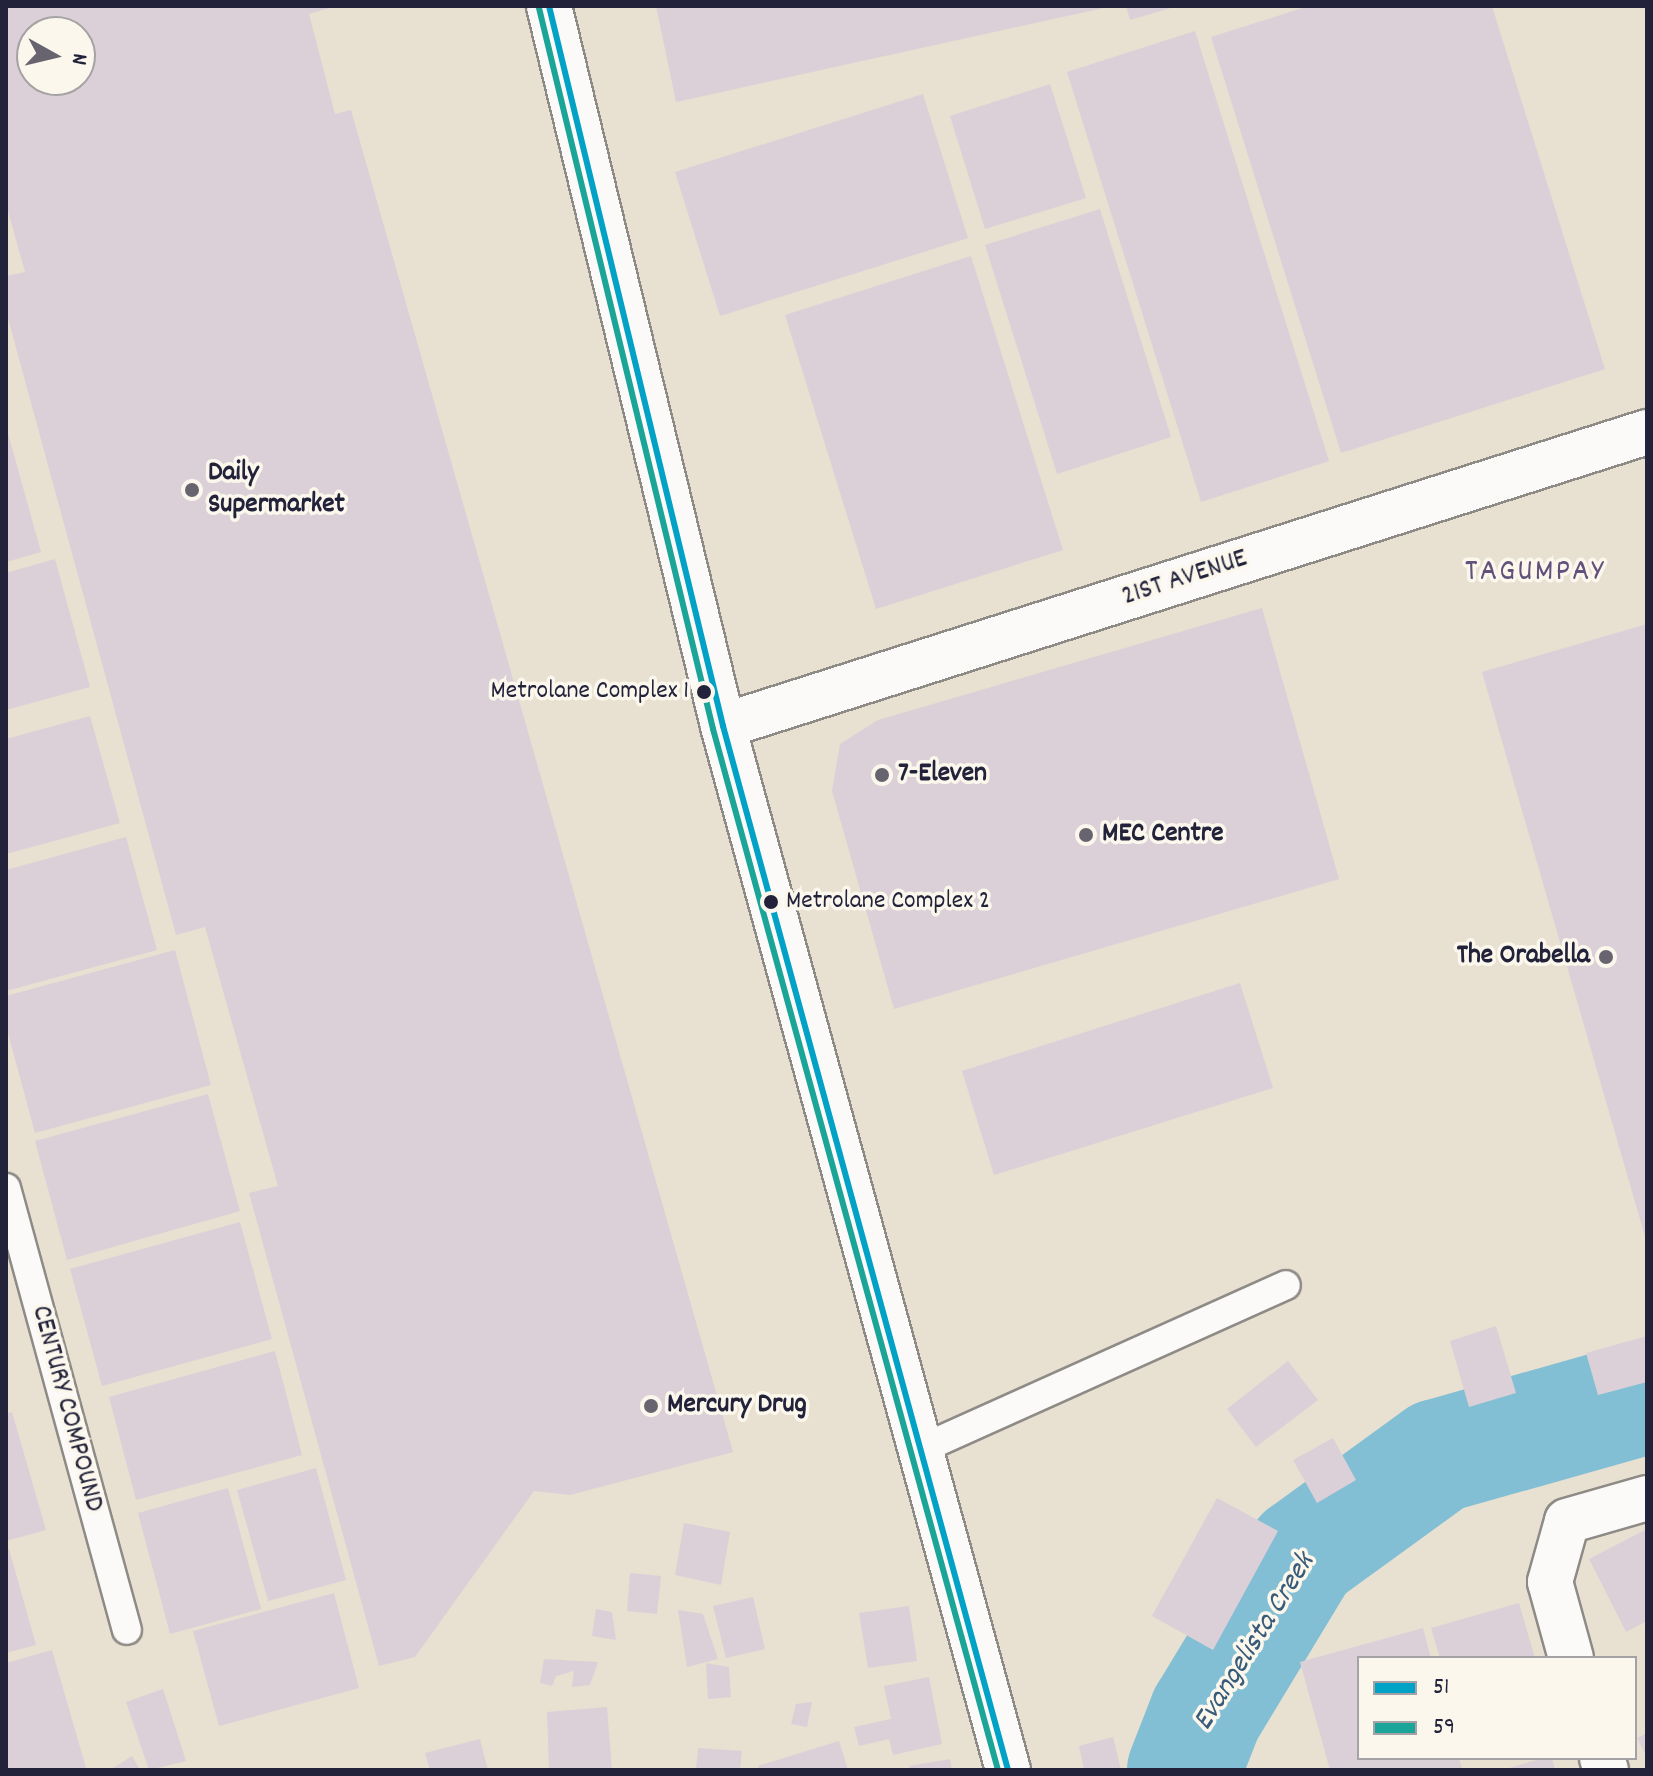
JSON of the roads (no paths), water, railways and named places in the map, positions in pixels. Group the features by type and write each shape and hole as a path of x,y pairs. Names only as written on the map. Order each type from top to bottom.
{"main road":[{"path":"549,6 723,726 1008,1770"},
{"name":"21ST AVENUE","path":"723,726 1647,432"},
{"path":"1570,1656 1550,1582 1555,1547 1567,1521 1647,1498"}],"lane":[{"name":"CENTURY COMPOUND","path":"6,1188 127,1630"},
{"path":"919,1450 1286,1285"}],"waterway":[{"name":"Evangelista Creek","path":"1184,1770 1206,1714 1303,1554 1438,1456 1647,1397"}],"place":[{"name":"Daily Supermarket","path":"192,490"},
{"name":"Metrolane Complex 1","path":"704,692"},
{"name":"7-Eleven","path":"882,775"},
{"name":"MEC Centre","path":"1086,835"},
{"name":"Metrolane Complex 2","path":"771,902"},
{"name":"The Orabella","path":"1606,957"},
{"name":"Mercury Drug","path":"651,1406"}],"district":[{"name":"TAGUMPAY","path":"1535,573"}]}
